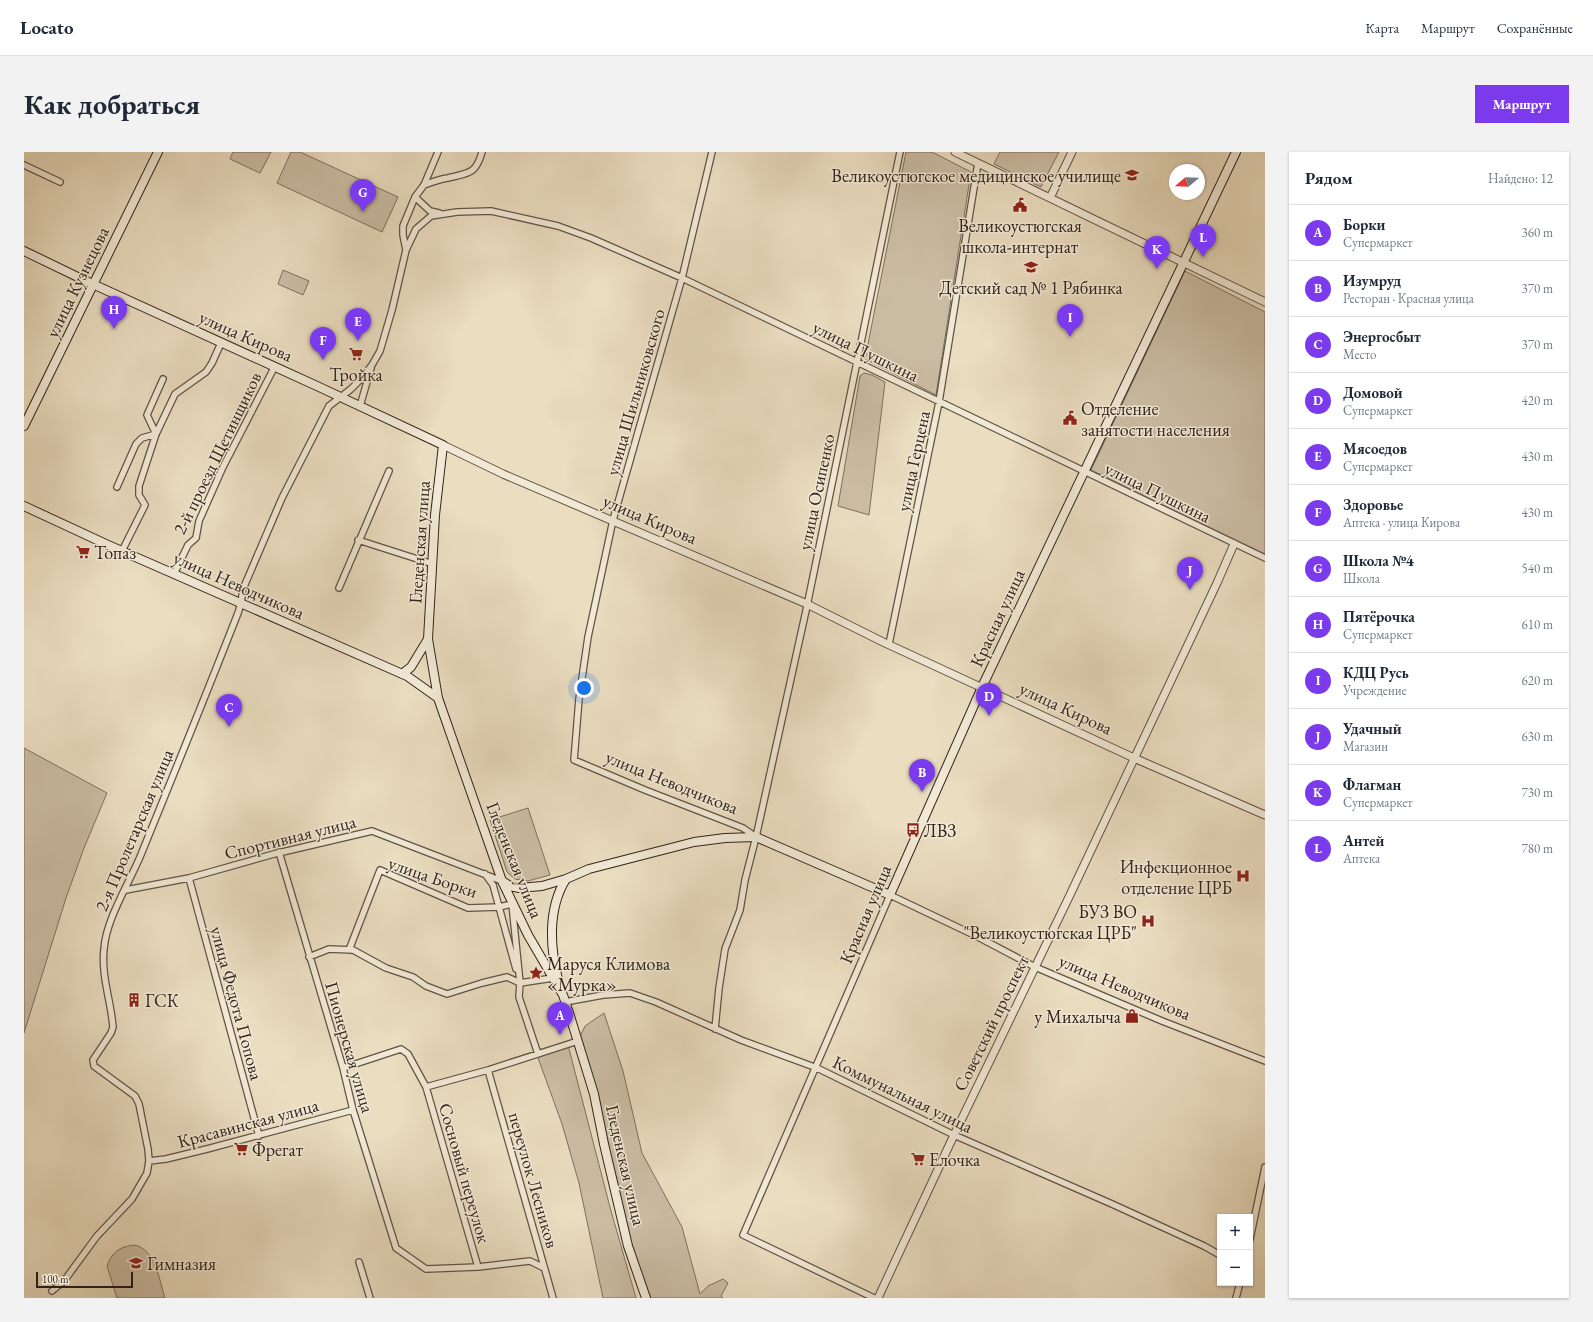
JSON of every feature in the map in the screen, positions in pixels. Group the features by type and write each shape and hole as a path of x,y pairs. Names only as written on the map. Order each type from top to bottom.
{"main road":[{"name":"улица Кузнецова","path":"24,426 158,152"},
{"name":"Красная улица","path":"890,895 982,687 1236,152"},
{"name":"улица Кирова","path":"24,251 94,285 275,366 443,445"},
{"name":"Гледенская улица","path":"443,445 435,515 428,638 438,698 502,881 528,935 564,999 594,1094 628,1246 646,1298"},
{"name":"улица Неводчикова","path":"24,506 122,551 402,674 438,698"},
{"path":"402,674 411,667 428,638"},
{"name":"улица Неводчикова","path":"502,881 510,886 528,888 566,879 589,869 694,842 725,838 756,837 890,895"},
{"path":"564,999 554,961 552,934 553,913 556,898 566,879"}],"street":[{"name":"2-я Пролетарская улица","path":"52,1290 64,1281 97,1236 132,1199 147,1173 149,1161 140,1110 135,1096 92,1063 111,1033 113,1027 103,968 104,949 111,920 126,890 203,702 242,603 243,589 282,498 329,406 355,386 372,365 380,350 387,328 406,250 403,226 415,197 424,185 438,152"},
{"path":"424,185 438,180 464,175 470,172 476,168 482,152"},
{"name":"улица Шильниковского","path":"574,760 579,698 588,637 613,520 682,278 712,152"},
{"name":"улица Осипенко","path":"715,1028 725,949 740,910 745,880 756,837 807,604 900,152"},
{"path":"955,152 1265,302"},
{"path":"1050,198 1072,152"},
{"name":"улица Герцена","path":"889,644 939,402 978,164"},
{"path":"24,165 60,182"},
{"name":"улица Пушкина","path":"415,197 430,211 443,214"},
{"name":"улица Пушкина","path":"406,250 416,229 431,216 443,214 457,212 492,212 558,226 591,238 682,278 1265,558"},
{"path":"122,551 145,505 138,495 138,490 156,434 175,394 206,372 222,342"},
{"name":"2-я Пролетарская улица","path":"360,406 372,365"},
{"name":"2-й проезд Щетинщиков","path":"174,574 188,545 196,538 199,521 223,467 275,366"},
{"path":"156,434 147,415 163,379"},
{"path":"117,487 136,444 142,438 156,434"},
{"name":"улица Кирова","path":"443,445 503,474 807,604 889,644 1134,758 1265,815"},
{"path":"338,588 389,471"},
{"path":"358,540 432,564"},
{"name":"Советский проспект","path":"878,1298 954,1135 1069,897 1234,544"},
{"name":"улица Неводчикова","path":"574,760 645,790 743,828 756,837"},
{"name":"Спортивная улица","path":"126,890 189,878 279,852 372,831 502,881"},
{"name":"Пионерская улица","path":"279,852 343,1068 353,1110 396,1248 426,1269 478,1267"},
{"name":"улица Борки","path":"349,950 380,870 468,908 499,907 512,904"},
{"path":"485,874 493,885 520,983"},
{"name":"улица Федота Попова","path":"189,878 259,1136"},
{"name":"улица Неводчикова","path":"890,895 976,936 1035,967 1162,1021 1265,1061"},
{"name":"Красная улица","path":"874,1298 743,1235 817,1068 890,895"},
{"path":"512,904 520,983 519,997 538,1054"},
{"path":"309,957 329,949 352,950 386,968 413,976 426,986 447,994 507,977 520,983 553,978"},
{"name":"Коммунальная улица","path":"564,999 630,993 656,1002 741,1040 817,1068 954,1135 1112,1204 1217,1253"},
{"path":"343,1068 401,1049 408,1054 426,1087 488,1070 578,1041"},
{"name":"переулок Лесников","path":"488,1070 553,1298"},
{"name":"Сосновый переулок","path":"426,1087 478,1267"},
{"name":"Красавинская улица","path":"149,1161 166,1159 259,1136 353,1110"},
{"path":"1253,1225 1265,1167"},
{"path":"478,1267 530,1261 544,1268"},
{"path":"359,1262 370,1298"},
{"path":"1236,1298 1239,1286"}],"shaded area":[{"path":"233,152 271,152 260,173 230,159"},
{"path":"291,152 300,152 398,197 382,232 277,183"},
{"path":"906,152 932,152 971,172 936,395 865,359"},
{"path":"1000,152 1059,152 1041,187 994,164"},
{"path":"283,270 309,281 303,295 278,284"},
{"path":"1185,271 1265,312 1265,555 1091,470"},
{"path":"864,373 872,375 885,382 869,515 838,506 860,376"},
{"path":"24,748 107,793 84,848 66,898 24,1033"},
{"path":"528,808 550,875 528,881 515,879 507,872 490,820"},
{"path":"604,1013 623,1071 642,1153 682,1227 700,1294 708,1286 723,1279 728,1283 721,1296 723,1298 647,1298 638,1275 578,1041 585,1026"},
{"path":"568,1045 611,1211 636,1298 603,1298 579,1183 562,1124 537,1055"},
{"path":"134,1245 147,1252 152,1259 156,1266 165,1298 117,1298 107,1266 111,1257 117,1251 124,1247"}],"place":[{"name":"Великоустюгское медицинское училище","path":"1132,175"},
{"name":"Великоустюгская школа-интернат","path":"1020,205"},
{"name":"Школа №4","path":"363,212"},
{"name":"Антей","path":"1203,257"},
{"name":"Детский сад № 1 Рябинка","path":"1031,267"},
{"name":"Флагман","path":"1157,269"},
{"name":"Пятёрочка","path":"114,329"},
{"name":"КДЦ Русь","path":"1070,337"},
{"name":"Мясоедов","path":"358,341"},
{"name":"Тройка","path":"356,354"},
{"name":"Здоровье","path":"323,360"},
{"name":"Отделение занятости населения","path":"1070,418"},
{"name":"Топаз","path":"83,552"},
{"name":"Удачный","path":"1190,590"},
{"name":"Домовой","path":"989,716"},
{"name":"Энергосбыт","path":"229,727"},
{"name":"Изумруд","path":"922,792"},
{"name":"ЛВЗ","path":"913,830"},
{"name":"Инфекционное отделение ЦРБ","path":"1243,876"},
{"name":"БУЗ ВО \"Великоустюгская ЦРБ\"","path":"1148,921"},
{"name":"Маруся Климова «Мурка»","path":"536,973"},
{"name":"ГСК","path":"134,1000"},
{"name":"у Михалыча","path":"1132,1016"},
{"name":"Борки","path":"560,1035"},
{"name":"Фрегат","path":"241,1149"},
{"name":"Елочка","path":"918,1159"},
{"name":"Гимназия","path":"136,1263"}]}
